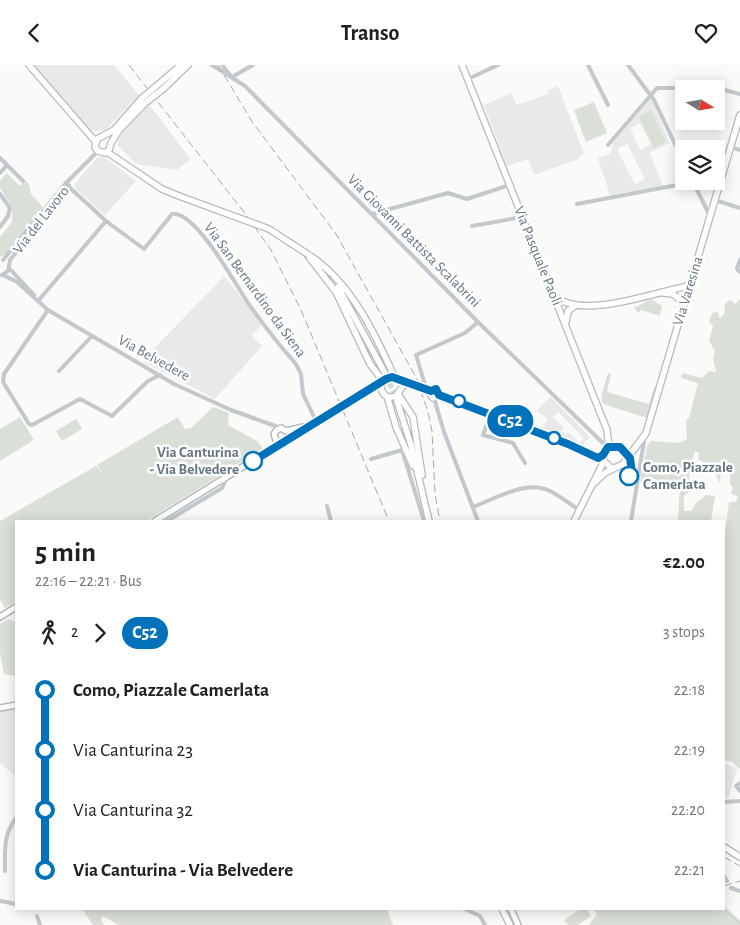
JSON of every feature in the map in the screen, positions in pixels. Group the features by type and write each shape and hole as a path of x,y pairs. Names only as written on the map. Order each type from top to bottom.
{"main road":[{"path":"29,65 89,133 109,147 142,176 179,196 258,225 302,249 359,307 396,378 407,432 430,520"},
{"path":"162,86 181,65"},
{"path":"99,139 115,129 144,101 188,65"},
{"name":"Via Pasquale Paoli","path":"462,65 607,430 605,454"},
{"path":"99,139 98,151 109,147 120,129 144,101"},
{"name":"Via Varesina","path":"592,485 605,473 618,467 625,461 646,433 740,115"},
{"path":"302,249 326,272 349,304 384,379 385,395 423,494"},
{"path":"326,272 374,371 384,379"},
{"path":"552,292 563,301 576,305 618,302 684,287 691,283"},
{"path":"656,293 677,296 683,302 682,310"},
{"path":"567,329 566,314 576,305"},
{"path":"158,520 388,377 410,382 427,389 437,390 436,396 605,454 611,468 618,467"},
{"path":"371,388 393,397 399,394 410,382"},
{"path":"399,394 413,417 417,430 423,494"},
{"path":"268,452 276,439 275,432 308,427"},
{"path":"283,430 284,440"},
{"path":"276,439 284,440"},
{"path":"574,520 605,454"},
{"path":"0,617 15,608"},
{"path":"0,708 15,705"},
{"path":"725,848 740,857"},
{"path":"502,910 510,925"},
{"path":"511,910 518,925"}],"street":[{"name":"Via Giovanni Battista Scalabrini","path":"212,65 245,87 596,438 605,454"},
{"path":"222,65 232,77 253,65"},
{"path":"468,79 498,65"},
{"path":"588,65 608,105"},
{"path":"628,65 650,95 675,145"},
{"path":"608,145 657,88 717,88 740,94"},
{"path":"731,147 740,150"},
{"name":"Via del Lavoro","path":"1,260 66,183 98,151"},
{"path":"0,158 24,181"},
{"path":"0,173 7,165"},
{"name":"Via del Lavoro","path":"1,275 74,176"},
{"path":"372,213 448,193 467,199 510,185"},
{"path":"577,204 675,185"},
{"name":"Via San Bernardino da Siena","path":"68,186 106,221 144,249 171,215 177,214 195,226 221,260 252,309 296,364 301,374 303,394 316,421"},
{"path":"697,190 710,216"},
{"path":"0,194 10,208 0,227"},
{"path":"715,200 740,208"},
{"path":"472,226 522,217"},
{"path":"38,301 106,221"},
{"name":"Via Belvedere","path":"1,260 38,301"},
{"path":"740,260 737,269 740,272"},
{"name":"Via Belvedere","path":"1,275 14,279 48,310 160,375 231,410 283,430"},
{"path":"48,310 4,374 3,382 29,424 32,425 80,399 112,416 148,381 160,375"},
{"path":"427,389 415,359 416,354 465,333 478,322"},
{"path":"59,371 92,337"},
{"path":"436,396 444,432 478,520"},
{"path":"491,414 484,435 513,443 525,463"},
{"name":"Via Belvedere","path":"266,423 275,432"},
{"path":"596,438 602,437 607,430"},
{"path":"631,520 646,433"},
{"path":"371,459 402,451 424,520"},
{"path":"169,520 222,488 226,479"},
{"path":"473,507 526,487 538,487 550,491 579,510"},
{"path":"327,506 331,520"},
{"path":"740,783 736,786 740,791"},
{"path":"725,802 740,801"},
{"path":"5,871 4,839 15,819"},
{"path":"731,888 740,891"},
{"path":"0,901 15,904"},
{"path":"467,910 480,916 485,925"},
{"path":"37,916 40,925"}],"shaded area":[{"path":"33,65 114,65 139,95 106,130 93,131 87,129"},
{"path":"558,86 584,154 579,156 579,159 534,175 528,159 507,166 484,105 511,93 517,105 548,94 548,90"},
{"path":"649,101 652,101 670,143 650,153 663,186 610,195 598,158 610,154 613,143","holes":["640,123 651,144 640,150 630,128","627,144 645,179 635,185 617,149"]},
{"path":"594,102 607,133 586,142 574,110"},
{"path":"149,104 190,159 177,170 136,164 118,146 117,138"},
{"path":"651,110 666,142 654,148 639,117"},
{"path":"103,156 136,181 105,215 75,188 75,183 98,157"},
{"path":"7,173 20,186 25,180 29,184 31,194 43,207 8,253 0,257 0,237 12,222 12,207 0,188 0,181"},
{"path":"224,276 262,324 252,336 262,346 215,399 142,361"},
{"path":"651,299 662,306 660,316 641,310 638,313 634,308"},
{"path":"740,299 740,768 732,762 725,760 725,534 729,502 736,502 738,496 731,494 733,488 730,484 730,469 721,469 720,483 712,468 698,459 699,453 695,451 690,471 688,493 684,496 684,511 691,511 696,503 706,495 715,496 711,520 678,520 680,486 661,482 659,488 653,487 654,479 650,479 649,483 640,482 647,446 651,441 679,443 687,439 686,420 689,418 698,383 681,378 682,373 702,378 709,371 716,372 713,358 715,351 709,341 713,326 709,321 712,313 718,312 719,318 724,315 725,304 730,300 735,304"},
{"path":"608,373 611,374 607,392 649,404 654,387 656,388 647,418 603,404 601,397"},
{"path":"551,397 590,437 581,446 542,430 547,419 536,411","holes":["558,412 584,438 579,443 568,432 565,434 561,431 564,428 553,417"]},
{"path":"213,407 229,413 228,425 257,441 263,449 148,520 15,520 15,602 5,608 0,600 0,521 96,466 103,475 97,465 178,417 185,429 191,428"},
{"path":"20,417 34,440 0,461 0,429"},
{"path":"76,419 82,429 62,441 56,431"},
{"path":"8,619 15,622 15,676 4,674 0,652 0,624"},
{"path":"15,708 15,776 0,763 0,711"},
{"path":"725,763 737,769 728,798 725,798"},
{"path":"725,906 740,921 740,925 589,925 597,914 594,910 725,910"},
{"path":"83,910 387,910 393,925 119,925 103,916 101,920 104,925 93,925"},
{"path":"579,910 588,910 591,916 578,925 568,925 564,920"}],"waterway":[{"path":"724,910 740,923"}],"tunnel":[{"path":"386,375 397,401"}],"railway":[{"path":"129,65 247,216 271,250 301,310 389,520"},
{"path":"218,65 253,123 336,234 417,379 432,431 435,494 440,520"},
{"path":"725,858 740,866"},
{"path":"725,886 740,881"}],"bus line":[{"name":"C52","path":"253,461 376,384 382,383 388,377 392,377 431,391 436,389 439,395 568,444 598,458 603,455 608,447 620,447 631,461 633,468 629,476"}],"place":[{"name":"Via Canturina - Via Belvedere","path":"253,461"},
{"name":"Como, Piazzale Camerlata","path":"629,476"}]}
